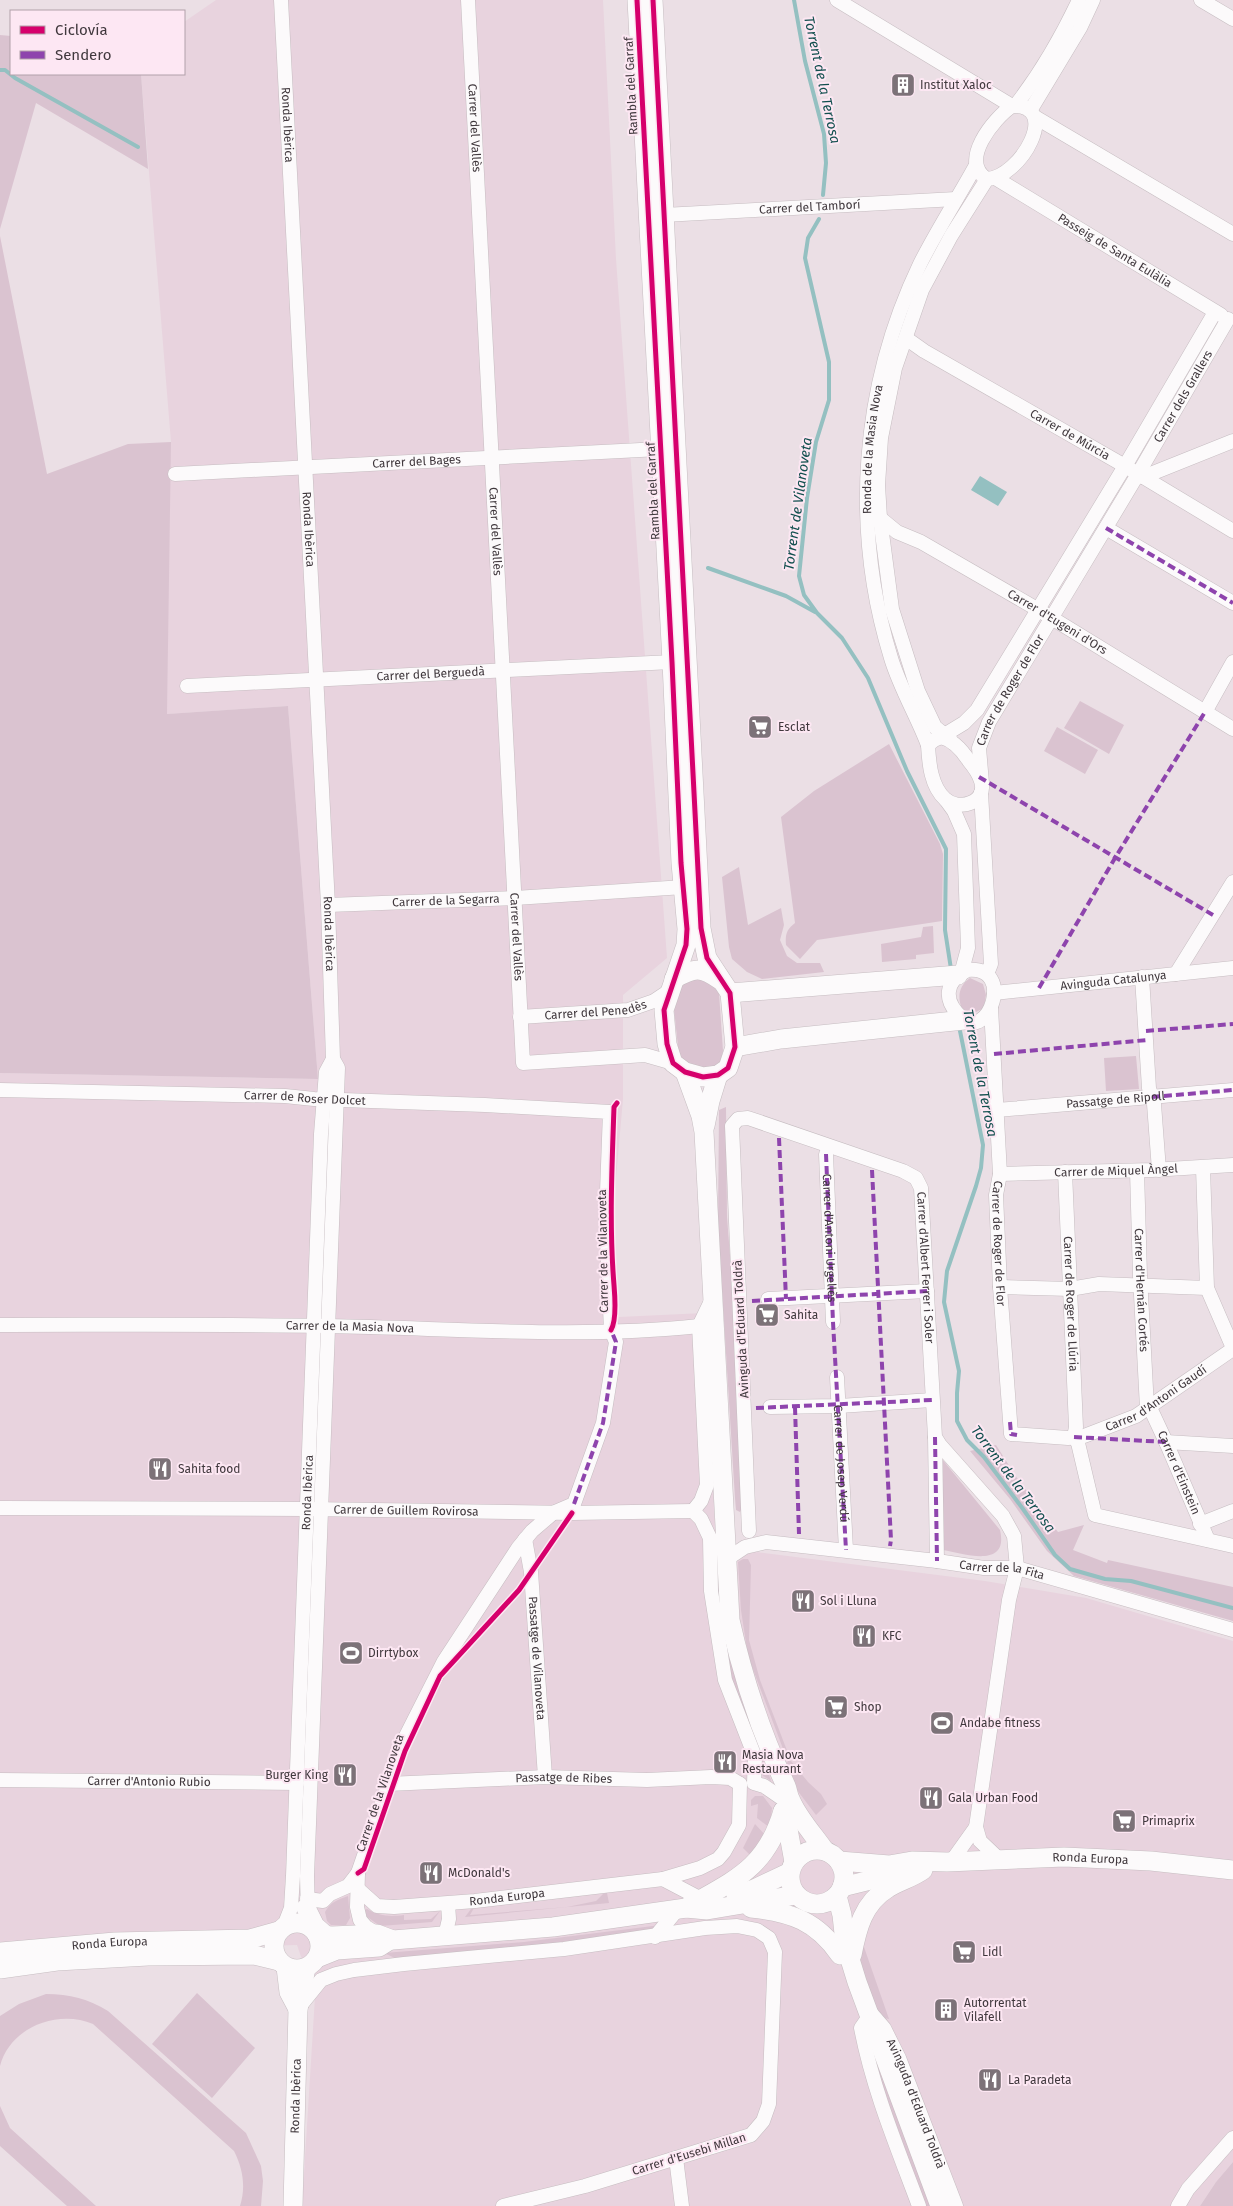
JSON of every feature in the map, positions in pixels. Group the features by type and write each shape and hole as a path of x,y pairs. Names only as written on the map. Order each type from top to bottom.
{"street":[{"name":"Ronda Ibèrica","path":"281,0 304,468 317,679 333,1059 326,1072 330,1099 328,1326 307,1903"},
{"name":"Carrer del Vallès","path":"468,0 523,1063 645,1055 679,1067"},
{"name":"Rambla del Garraf","path":"637,0 686,944 671,985"},
{"name":"Rambla del Garraf","path":"653,0 702,928 707,958 727,988"},
{"path":"837,0 1013,106 1033,114 1233,234"},
{"path":"1013,106 1031,86 1059,41 1079,0"},
{"path":"1033,114 1093,0"},
{"path":"1201,0 1233,19"},
{"name":"Ronda de la Masia Nova","path":"946,800 939,792 933,778 929,763 928,745 892,660 882,621 869,552 866,516 866,466 883,362 920,264 976,165 982,141 991,124 1001,113 1013,106"},
{"name":"Ronda de la Masia Nova","path":"981,788 964,753 945,737 930,719 906,660 892,609 880,518 878,485 880,438 895,368 907,339 922,290 951,236 992,179 1015,165 1030,146 1036,130 1033,114"},
{"path":"976,165 981,176 992,179"},
{"name":"Passeig de Santa Eulàlia","path":"992,179 1231,320"},
{"name":"Carrer del Tamborí","path":"664,216 956,199"},
{"name":"Carrer dels Grallers","path":"1125,466 1215,312"},
{"name":"Carrer dels Grallers","path":"1141,476 1231,320"},
{"name":"Carrer de Múrcia","path":"907,339 924,351 1125,466 1233,531"},
{"path":"1141,476 1233,441"},
{"name":"Carrer del Bages","path":"175,474 660,449"},
{"name":"Carrer de Roger de Flor","path":"928,745 945,737 964,723 977,710 1125,466"},
{"name":"Carrer de Roger de Flor","path":"987,974 991,964 979,748 989,722 1106,528 1141,476"},
{"name":"Carrer d'Eugeni d'Ors","path":"880,518 897,532 921,542 1037,609 1233,729"},
{"path":"1106,528 1233,603"},
{"name":"Carrer del Berguedà","path":"188,686 672,662"},
{"path":"1204,712 1233,662"},
{"path":"946,800 953,804 963,805 976,800 981,788"},
{"path":"946,800 954,811 964,834 968,948 960,974 952,982 948,993 950,1003 956,1012 970,1021"},
{"path":"1176,974 1233,882"},
{"name":"Carrer de la Segarra","path":"328,905 515,898 684,887"},
{"name":"Avinguda Catalunya","path":"994,993 1233,968"},
{"path":"679,1067 703,1076 718,1075 728,1068 735,1047 727,988 706,970 691,971 671,985 664,1010 667,1044 701,1116 704,1132"},
{"path":"727,988 960,974 977,970 987,974 992,981 994,993 991,1008 985,1018 791,1038 735,1047"},
{"path":"1142,977 1149,1088 1152,1097 1159,1170"},
{"name":"Carrer del Penedès","path":"520,1017 628,1010 654,1001 671,985"},
{"name":"Carrer de Roger de Flor","path":"991,1008 1000,1174 996,1192 1000,1287 1011,1434"},
{"name":"Carrer de Roger de Flor","path":"970,1021 990,1036 994,1054"},
{"path":"704,1132 710,1100 718,1075"},
{"name":"Carrer de Roser Dolcet","path":"0,1090 285,1096 610,1112"},
{"name":"Passatge de Ripoll","path":"997,1110 1233,1090"},
{"name":"Ronda Ibèrica","path":"280,1927 291,1908 321,1134 330,1099"},
{"name":"Carrer de la Vilanoveta","path":"378,1941 360,1920 357,1907 358,1873 403,1742 444,1661 490,1589 525,1539 553,1513 574,1504 603,1423 616,1342 611,1330 606,1219 610,1112"},
{"name":"Carrer d'Albert Ferrer i Soler","path":"732,1126 738,1119 748,1118 903,1171 916,1178 921,1188 935,1437 937,1560"},
{"name":"Avinguda d'Eduard Toldrà","path":"732,1126 749,1531"},
{"name":"Avinguda d'Eduard Toldrà","path":"704,1132 730,1620 740,1665 760,1728 775,1765 783,1799"},
{"name":"Carrer d'Antoni Urgellès","path":"826,1154 833,1322"},
{"name":"Carrer de Miquel Àngel","path":"1000,1174 1137,1171 1233,1165"},
{"path":"1203,1168 1207,1288 1233,1348"},
{"name":"Carrer d'Hernán Cortés","path":"1137,1171 1140,1284 1148,1408"},
{"name":"Carrer de Roger de Llúria","path":"1065,1172 1076,1427 1074,1437"},
{"path":"1000,1287 1070,1289 1099,1284 1140,1284 1207,1288"},
{"path":"768,1299 927,1291"},
{"name":"Avinguda d'Eduard Toldrà","path":"714,1296 699,1326 707,1485 701,1501 692,1511 701,1519 710,1538 711,1592 725,1680 755,1757 754,1783"},
{"name":"Carrer de la Masia Nova","path":"0,1325 328,1326 396,1329 611,1330 663,1330 699,1326"},
{"name":"Carrer d'Antoni Gaudí","path":"1011,1434 1084,1436 1136,1416 1233,1348"},
{"name":"Carrer de Josep Verdú","path":"837,1377 846,1550"},
{"path":"770,1407 839,1406 932,1400"},
{"name":"Carrer d'Einstein","path":"1148,1408 1152,1412 1166,1442 1208,1540"},
{"path":"935,1437 1003,1516 1014,1536 1017,1568 1008,1600 976,1827 980,1841 1000,1860"},
{"path":"1074,1437 1078,1443 1095,1515 1233,1546"},
{"path":"1166,1442 1233,1446"},
{"name":"Carrer de Guillem Rovirosa","path":"0,1508 322,1509 553,1513 692,1511"},
{"path":"1200,1524 1233,1510"},
{"name":"Carrer de la Fita","path":"725,1515 766,1542"},
{"name":"Avinguda d'Eduard Toldrà","path":"711,1592 726,1537"},
{"name":"Passatge de Vilanoveta","path":"525,1539 531,1572 545,1777"},
{"name":"Carrer de la Fita","path":"727,1559 745,1547 766,1542 937,1560 984,1568 1017,1568 1233,1630"},
{"name":"Passatge de Ribes","path":"388,1784 545,1777 646,1780 721,1777 730,1778 740,1784"},
{"name":"Carrer d'Antonio Rubio","path":"0,1780 297,1783"},
{"path":"740,1784 754,1783 764,1786 783,1799 791,1801 832,1856 844,1874 839,1892 826,1903 803,1899 790,1883 792,1867 783,1799"},
{"name":"Ronda Europa","path":"358,1889 377,1906 394,1907 448,1904 663,1879 700,1868 718,1858 724,1852 739,1826 740,1784"},
{"path":"655,1937 688,1906 741,1876 753,1867 771,1844 783,1799 794,1793 825,1832 845,1848 918,1866 913,1877 889,1887 872,1902 860,1922 846,1957 818,1929 803,1920 782,1912 738,1906"},
{"path":"949,1862 976,1827"},
{"path":"792,1867 799,1856 809,1851 832,1856"},
{"name":"Ronda Europa","path":"832,1856 889,1865 918,1866 949,1862 1064,1858 1151,1861 1233,1870"},
{"name":"Ronda Europa","path":"839,1892 918,1866"},
{"name":"Ronda Europa","path":"0,1969 57,1961 148,1956 254,1955 296,1966 337,1950 378,1941 553,1927 688,1906 745,1893 792,1867"},
{"name":"Carrer de la Vilanoveta","path":"307,1903 323,1901 330,1894 348,1886 358,1873"},
{"name":"Ronda Europa","path":"663,1879 688,1906 707,1910 738,1906 748,1902 803,1899"},
{"name":"Avinguda d'Eduard Toldrà","path":"839,1892 846,1957"},
{"name":"Avinguda d'Eduard Toldrà","path":"803,1899 828,1923 846,1957 868,2011 940,2206"},
{"path":"307,1903 318,1932 320,1948 296,1966 274,1954 273,1945 280,1927 297,1923 318,1932"},
{"path":"446,1936 449,1919 448,1904"},
{"name":"Ronda Europa","path":"298,2009 321,1980 336,1974 404,1964 564,1949 728,1926"},
{"name":"Carrer d'Eusebi Millan","path":"503,2206 585,2186 751,2135 763,2121 768,2104 775,1952 769,1938 757,1930 728,1926"},
{"name":"Ronda Europa","path":"0,1952 116,1942 250,1939 280,1927"},
{"name":"Ronda Europa","path":"318,1932 378,1941 393,1962 404,1964"},
{"name":"Ronda Ibèrica","path":"293,2206 292,2183 298,2009 289,1992 296,1966"},
{"path":"868,2011 861,2028 867,2058 875,2086 919,2206"},
{"name":"Avinguda d'Eduard Toldrà","path":"868,2011 884,2028 899,2058 956,2206"},
{"path":"1178,2206 1188,2189 1233,2138"},
{"path":"676,2158 682,2206"},
{"name":"Ronda Ibèrica","path":"284,2206 285,2196 292,2183"}],"shaded area":[{"path":"216,0 603,0 616,259 667,958 623,995 623,1099 613,1212 619,1317 704,1313 716,1547 985,1581 1086,1598 1233,1641 1233,2162 1216,2182 1200,2206 302,2206 315,1997 297,1945 52,1952 0,1961 0,1073 318,1079 288,706 167,714 168,500 171,442 141,75 185,75 185,21"},
{"path":"0,35 10,36 10,75 141,75 148,169 36,103 0,229"},
{"path":"0,236 47,474 128,444 171,442 167,714 288,706 318,1079 0,1073"},
{"path":"1080,701 1124,725 1109,754 1064,728"},
{"path":"1057,727 1098,750 1085,774 1044,751"},
{"path":"889,744 940,844 943,854 942,921 817,940 800,959 786,945 787,932 795,923 781,817 814,791"},
{"path":"739,867 748,925 781,908 784,925 780,940 787,956 797,963 820,963 824,972 762,979 747,972 732,959 729,947 722,877"},
{"path":"933,926 934,953 916,955 916,959 882,962 881,944 921,937 923,927"},
{"path":"700,978 711,981 719,993 723,1051 721,1061 714,1068 691,1070 679,1056 673,1000 679,987 688,980"},
{"path":"970,978 983,984 986,995 984,1008 972,1014 962,1009 960,1000 961,988"},
{"path":"1136,1056 1139,1089 1106,1091 1104,1058"},
{"path":"726,1107 727,1217 738,1357 742,1508 740,1512 736,1510 735,1498 718,1224 719,1110"},
{"path":"996,1445 1017,1478 1058,1532 1084,1525 1073,1550 1107,1563 1108,1560 1233,1587 1233,1621 1074,1576 1047,1551 1010,1499 970,1451"},
{"path":"942,1459 1000,1530 1001,1542 998,1550 992,1555 973,1556 943,1550"},
{"path":"748,1559 751,1565 749,1640 760,1680 791,1761 808,1782 821,1794 827,1804 816,1815 797,1790 784,1764 788,1762 748,1656 741,1610 738,1562"},
{"path":"721,1577 752,1724 771,1781 759,1773 730,1676 716,1598"},
{"path":"755,1796 763,1796 772,1808 770,1828 757,1818 758,1804 751,1806 751,1800"},
{"path":"755,1824 766,1836 751,1856 743,1848"},
{"path":"607,1893 609,1903 465,1917 474,1908 470,1915 567,1907 596,1901 603,1894"},
{"path":"348,1896 350,1918 346,1925 331,1925 327,1921 325,1912 335,1902"},
{"path":"365,1910 384,1915 404,1915 404,1920 431,1919 440,1911 432,1922 380,1926 366,1916"},
{"path":"661,1925 656,1930 526,1946 395,1958 384,1953 524,1942"},
{"path":"864,1947 889,2019 884,2018 877,2010 864,1986 859,1948"},
{"path":"197,1993 255,2048 212,2098 152,2044"},
{"path":"46,1994 78,1998 108,2011 246,2133 261,2166 263,2181 261,2206 240,2206 243,2178 234,2151 93,2024 65,2019 51,2020 37,2025 14,2041 5,2052 0,2066 0,2016 19,2004"},
{"path":"867,2030 933,2206 923,2206 891,2119"},
{"path":"0,2106 10,2128 96,2206 67,2206 0,2146"},
{"path":"1233,2162 1233,2206 1200,2206 1216,2182"}],"water":[{"path":"980,476 1007,492 998,506 971,490"}],"waterway":[{"name":"Torrent de la Terrosa","path":"794,0 805,61 824,134 826,163 823,195"},
{"path":"0,70 5,70 10,74"},
{"path":"11,75 138,147"},
{"name":"Torrent de Vilanoveta","path":"819,219 808,238 805,258 829,362 829,400 816,442 807,498 799,576 804,595 817,613 842,638 868,678 907,771 946,849 945,930 951,969"},
{"path":"708,568 786,596 815,612"},
{"name":"Torrent de la Terrosa","path":"959,1026 983,1145 981,1168 976,1186 947,1271 944,1302 959,1371 957,1421 967,1440 984,1457 1055,1555 1070,1569 1105,1579 1131,1581 1233,1608"}],"marked path":[{"path":"1106,528 1233,603"},
{"path":"1039,988 1115,858 1205,712"},
{"path":"979,777 1213,915"},
{"path":"1146,1031 1233,1024"},
{"path":"994,1054 1147,1040"},
{"path":"1152,1097 1233,1090"},
{"path":"779,1138 786,1299"},
{"path":"826,1154 846,1550"},
{"path":"872,1170 890,1546"},
{"path":"752,1301 927,1291"},
{"path":"574,1504 603,1423 616,1342 611,1330"},
{"path":"756,1408 932,1400"},
{"path":"795,1407 799,1534"},
{"path":"1010,1422 1011,1434 1017,1435"},
{"path":"935,1437 937,1561"},
{"path":"1074,1437 1166,1442"}],"cycle path":[{"path":"637,0 681,863 687,929 686,945 664,1010 667,1044 673,1063 685,1072 703,1077 718,1075 728,1068 735,1047 730,993 707,958 701,928 653,0"},
{"path":"611,1330 615,1308 611,1196 614,1107 617,1103"},
{"path":"358,1873 364,1869 405,1751 440,1676 519,1590 572,1513"}],"place":[{"name":"Institut Xaloc","path":"903,85"},
{"name":"Esclat","path":"760,727"},
{"name":"Sahita","path":"767,1315"},
{"name":"Sahita food","path":"160,1469"},
{"name":"Sol i Lluna","path":"803,1601"},
{"name":"KFC","path":"864,1636"},
{"name":"Dirrtybox","path":"351,1653"},
{"name":"Shop","path":"836,1707"},
{"name":"Andabe fitness","path":"942,1723"},
{"name":"Masia Nova Restaurant","path":"725,1762"},
{"name":"Burger King","path":"345,1775"},
{"name":"Gala Urban Food","path":"931,1798"},
{"name":"Primaprix","path":"1124,1821"},
{"name":"McDonald's","path":"431,1873"},
{"name":"Lidl","path":"964,1952"},
{"name":"Autorrentat Vilafell","path":"946,2010"},
{"name":"La Paradeta","path":"990,2080"}]}
